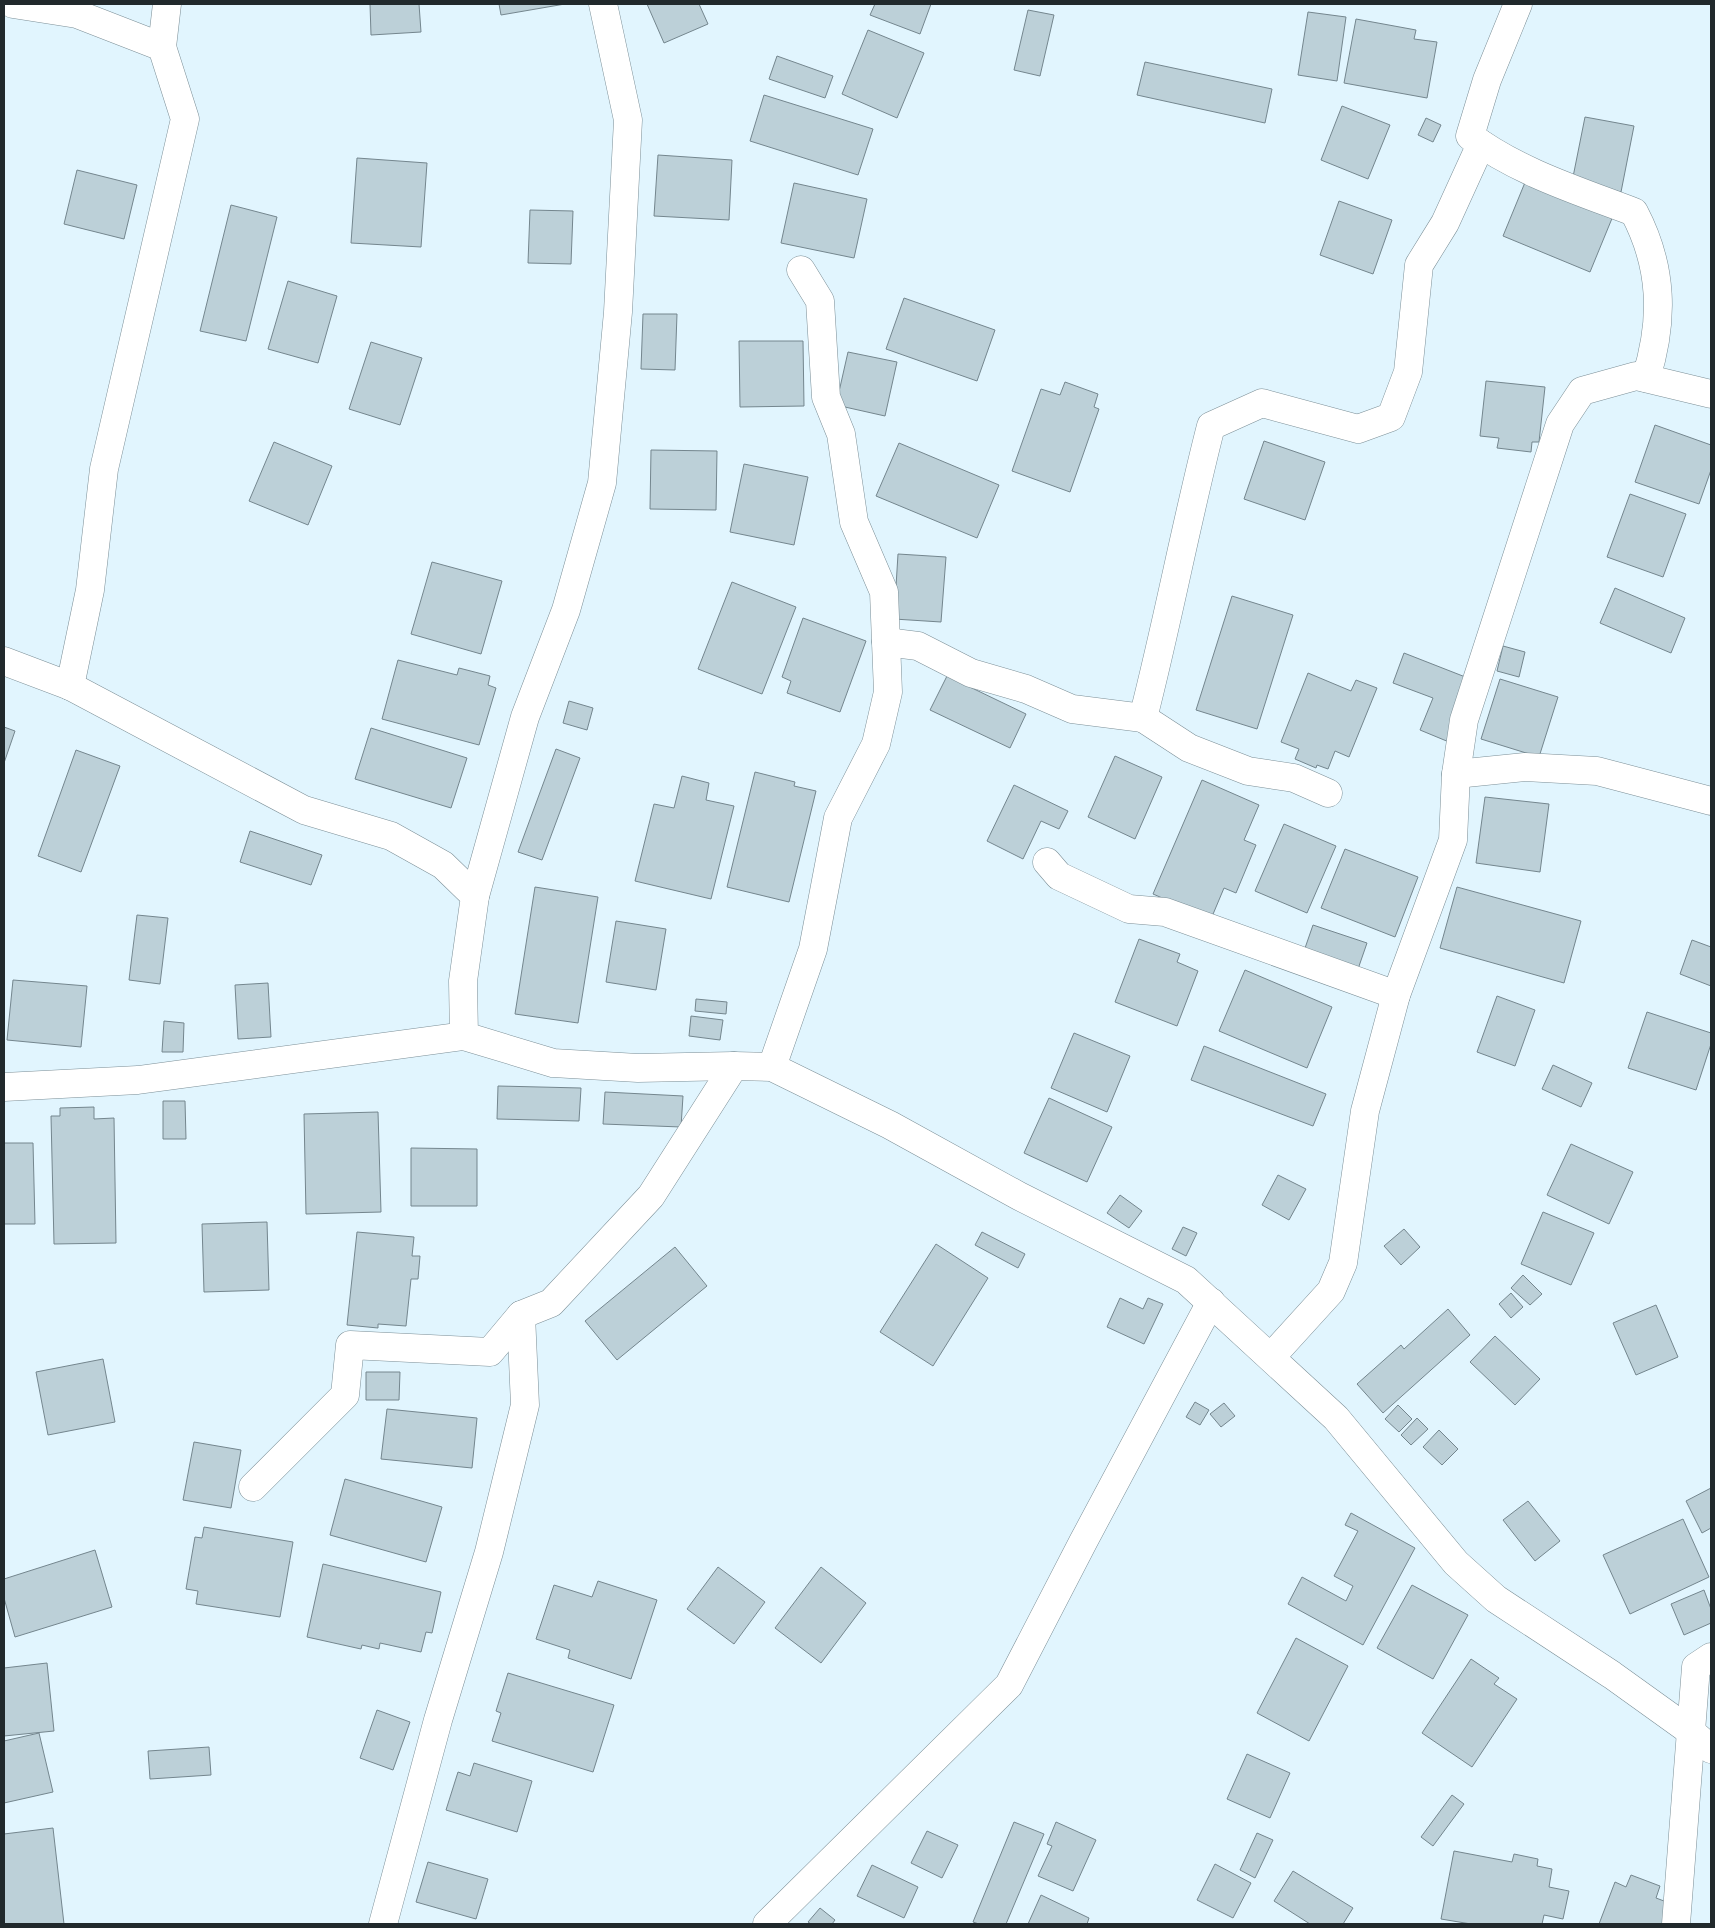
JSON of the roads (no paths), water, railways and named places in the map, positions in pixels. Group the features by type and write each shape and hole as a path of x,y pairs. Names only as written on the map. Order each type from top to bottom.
{"street":[{"path":"13,4 77,14 162,46"},
{"path":"70,686 90,590 104,469 185,119 162,46 166,4"},
{"path":"464,1036 463,981 475,896 525,717 566,610 602,483 618,312 628,120 604,4"},
{"path":"1518,4 1487,80 1470,136 1481,144 1554,182 1634,212 1648,238 1659,301 1656,346 1646,378"},
{"path":"1143,718 1163,640 1189,514 1211,426 1262,403 1358,429 1391,417 1408,372 1419,265 1445,223 1481,144"},
{"path":"772,1067 813,949 838,818 876,744 888,692 884,592 854,522 841,434 826,397 820,301 801,270"},
{"path":"1271,1357 1331,1291 1342,1263 1365,1111 1396,995 1453,840 1456,774 1464,720 1560,424 1582,391 1636,376 1711,394"},
{"path":"886,642 918,646 971,673 1026,689 1072,709 1143,718 1189,748 1248,771 1294,778 1328,793"},
{"path":"4,661 70,686 304,810 391,836 443,864 475,896"},
{"path":"1456,774 1525,767 1597,771 1711,802"},
{"path":"1047,862 1059,876 1128,909 1165,912 1396,995"},
{"path":"4,1087 138,1080 464,1036 553,1063 638,1068 772,1067 882,1121 1020,1196 1186,1280 1336,1418 1456,1563 1496,1599 1612,1675 1690,1730 1711,1749"},
{"path":"253,1488 345,1395 350,1345 490,1352 521,1314 551,1303 651,1196 734,1066"},
{"path":"768,1924 1009,1685 1082,1542 1211,1302"},
{"path":"383,1924 438,1720 489,1552 525,1405 521,1314"},
{"path":"1676,1924 1684,1847 1690,1730 1696,1667 1711,1657"}]}
